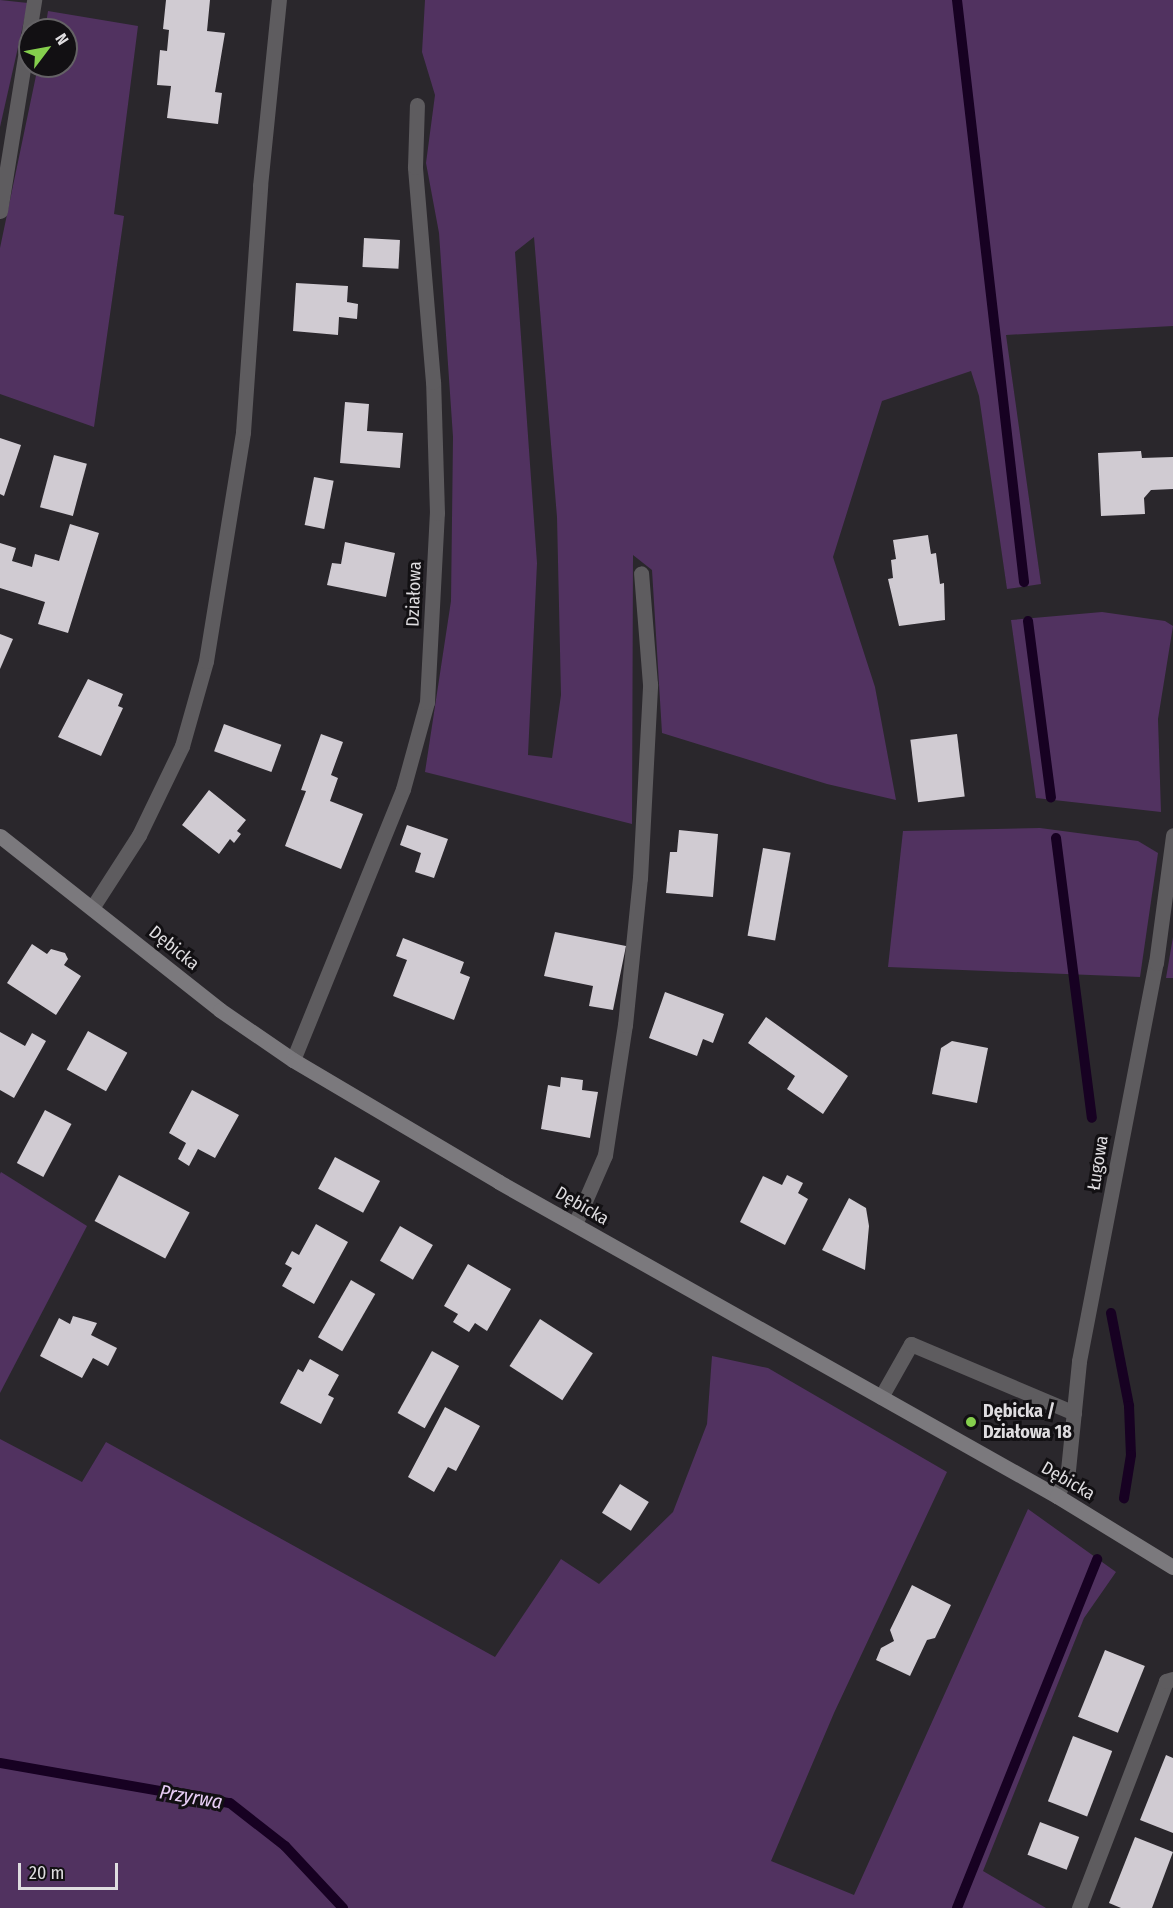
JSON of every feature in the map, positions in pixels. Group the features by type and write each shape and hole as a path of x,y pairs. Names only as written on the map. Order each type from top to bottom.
{"street":[{"path":"0,211 34,0"},
{"path":"92,908 138,835 182,746 206,661 243,432 260,186 279,0"},
{"name":"Działowa","path":"292,1060 403,789 427,702 437,513 433,382 415,167 417,105"},
{"path":"575,1224 605,1155 625,1025 640,878 650,684 641,573"},
{"name":"Ługowa","path":"1057,1496 1068,1470 1088,1308 1106,1238 1156,963 1173,835"},
{"name":"Dębicka","path":"0,836 219,1010 292,1060 575,1224 1057,1496 1173,1567"},
{"path":"881,1397 911,1344 1074,1413"},
{"path":"1079,1908 1166,1682 1173,1679"}],"shaded area":[{"path":"0,0 28,3 25,18 18,18 18,47 0,127"},
{"path":"425,0 1173,0 1173,326 1006,335 1041,584 1007,589 979,396 971,371 882,401 833,557 875,687 896,800 827,784 662,733 652,570 633,555 632,824 425,772 451,601 453,437 439,233 426,163 435,95 422,52","holes":["534,237 557,517 561,695 552,758 528,755 537,563 515,252"]},
{"path":"48,11 138,26 114,214 124,216 94,427 0,394 0,248 35,78 78,78 78,18 47,18"},
{"path":"1102,612 1165,621 1173,626 1158,719 1161,812 1036,798 1011,620"},
{"path":"1040,828 1138,841 1158,853 1140,977 888,967 903,831"},
{"path":"1173,937 1173,978 1166,978"},
{"path":"1,1172 87,1226 0,1393 0,1174"},
{"path":"712,1356 768,1368 947,1472 834,1713 771,1861 854,1895 1028,1509 1116,1572 1084,1618 983,1871 1046,1908 0,1908 0,1439 82,1482 106,1442 495,1657 561,1559 599,1584 673,1512 707,1424"}],"building":[{"path":"166,0 210,0 207,31 225,33 215,92 222,93 218,124 167,118 171,86 157,85 160,50 167,51 169,30 163,29"},
{"path":"364,238 400,240 398,269 362,267"},
{"path":"296,283 348,286 347,302 358,304 357,319 339,317 338,335 293,331"},
{"path":"345,402 369,404 367,431 403,433 400,468 340,463"},
{"path":"0,438 21,445 4,496 0,494"},
{"path":"1141,451 1142,458 1173,457 1173,489 1151,490 1144,498 1145,514 1101,516 1098,453"},
{"path":"54,455 87,464 73,516 40,507"},
{"path":"314,477 334,481 324,529 305,525"},
{"path":"70,524 99,533 68,633 38,624 45,602 0,588 0,543 16,548 12,561 32,567 35,554 59,561"},
{"path":"928,535 931,554 936,553 940,584 944,583 945,620 899,626 888,579 893,578 891,560 896,559 893,540"},
{"path":"345,542 395,553 386,597 327,585 332,563 341,564"},
{"path":"0,634 13,639 0,669"},
{"path":"88,679 123,694 118,706 123,708 101,756 58,737"},
{"path":"224,724 281,745 271,772 214,751"},
{"path":"321,734 343,742 331,775 338,778 330,801 363,814 341,869 285,846 306,791 301,790"},
{"path":"957,734 965,797 918,802 910,740"},
{"path":"209,790 246,820 237,831 241,834 234,843 230,839 219,854 182,825"},
{"path":"407,825 448,839 434,878 415,872 421,853 400,845"},
{"path":"679,830 718,834 713,897 666,893 670,852 677,852"},
{"path":"763,848 791,853 775,941 748,936"},
{"path":"555,932 626,946 613,1010 589,1006 593,986 544,976"},
{"path":"403,938 464,962 460,973 470,977 454,1020 393,996 407,960 396,956"},
{"path":"32,944 47,954 51,949 65,953 68,959 64,965 81,976 56,1015 7,983"},
{"path":"665,992 724,1014 713,1043 703,1039 697,1056 649,1038"},
{"path":"766,1017 848,1076 823,1114 787,1089 795,1076 748,1043"},
{"path":"88,1031 127,1053 106,1091 67,1069"},
{"path":"0,1032 25,1046 32,1033 46,1041 14,1098 0,1090"},
{"path":"952,1041 988,1048 977,1103 932,1094 941,1048"},
{"path":"561,1077 583,1080 582,1090 598,1092 590,1138 541,1129 548,1085 560,1087"},
{"path":"192,1090 239,1115 215,1158 198,1149 189,1166 178,1159 186,1143 169,1133"},
{"path":"45,1110 71,1124 43,1177 17,1163"},
{"path":"335,1157 380,1181 363,1213 318,1189"},
{"path":"119,1175 190,1213 165,1258 95,1221"},
{"path":"787,1175 803,1183 798,1193 808,1199 785,1245 740,1222 763,1176 782,1185"},
{"path":"849,1198 866,1208 869,1226 865,1270 822,1250"},
{"path":"316,1224 348,1242 314,1304 282,1286 292,1268 285,1264 292,1251 299,1255"},
{"path":"400,1226 433,1245 413,1280 380,1261"},
{"path":"468,1264 511,1289 487,1331 475,1323 469,1332 453,1322 458,1314 444,1306"},
{"path":"351,1280 375,1294 342,1351 318,1337"},
{"path":"73,1316 97,1323 91,1335 117,1348 108,1366 93,1358 82,1378 40,1356 59,1318 70,1324"},
{"path":"540,1319 593,1353 562,1400 510,1366"},
{"path":"432,1351 459,1366 425,1428 398,1413"},
{"path":"310,1359 339,1375 328,1395 334,1398 321,1424 280,1403 298,1369 303,1372"},
{"path":"445,1407 480,1426 456,1471 448,1467 434,1492 408,1477"},
{"path":"620,1484 649,1502 631,1531 602,1513"},
{"path":"912,1585 951,1605 935,1638 927,1640 910,1676 876,1660 881,1648 894,1641 890,1630"},
{"path":"1105,1650 1145,1666 1118,1733 1078,1717"},
{"path":"1073,1736 1112,1751 1087,1816 1048,1801"},
{"path":"1166,1755 1173,1758 1173,1833 1140,1820"},
{"path":"1040,1822 1079,1837 1067,1870 1027,1855"},
{"path":"1135,1837 1173,1852 1152,1908 1121,1908 1109,1903"}],"waterway":[{"path":"957,0 1024,582"},
{"path":"1028,621 1051,798"},
{"path":"1056,838 1092,1118"},
{"path":"1111,1313 1129,1406 1131,1455 1124,1498"},
{"path":"957,1908 1097,1559"},
{"name":"Przyrwa","path":"0,1763 230,1803 285,1846 343,1908"}],"place":[{"name":"Dębicka / Działowa 18","path":"971,1422"}]}
